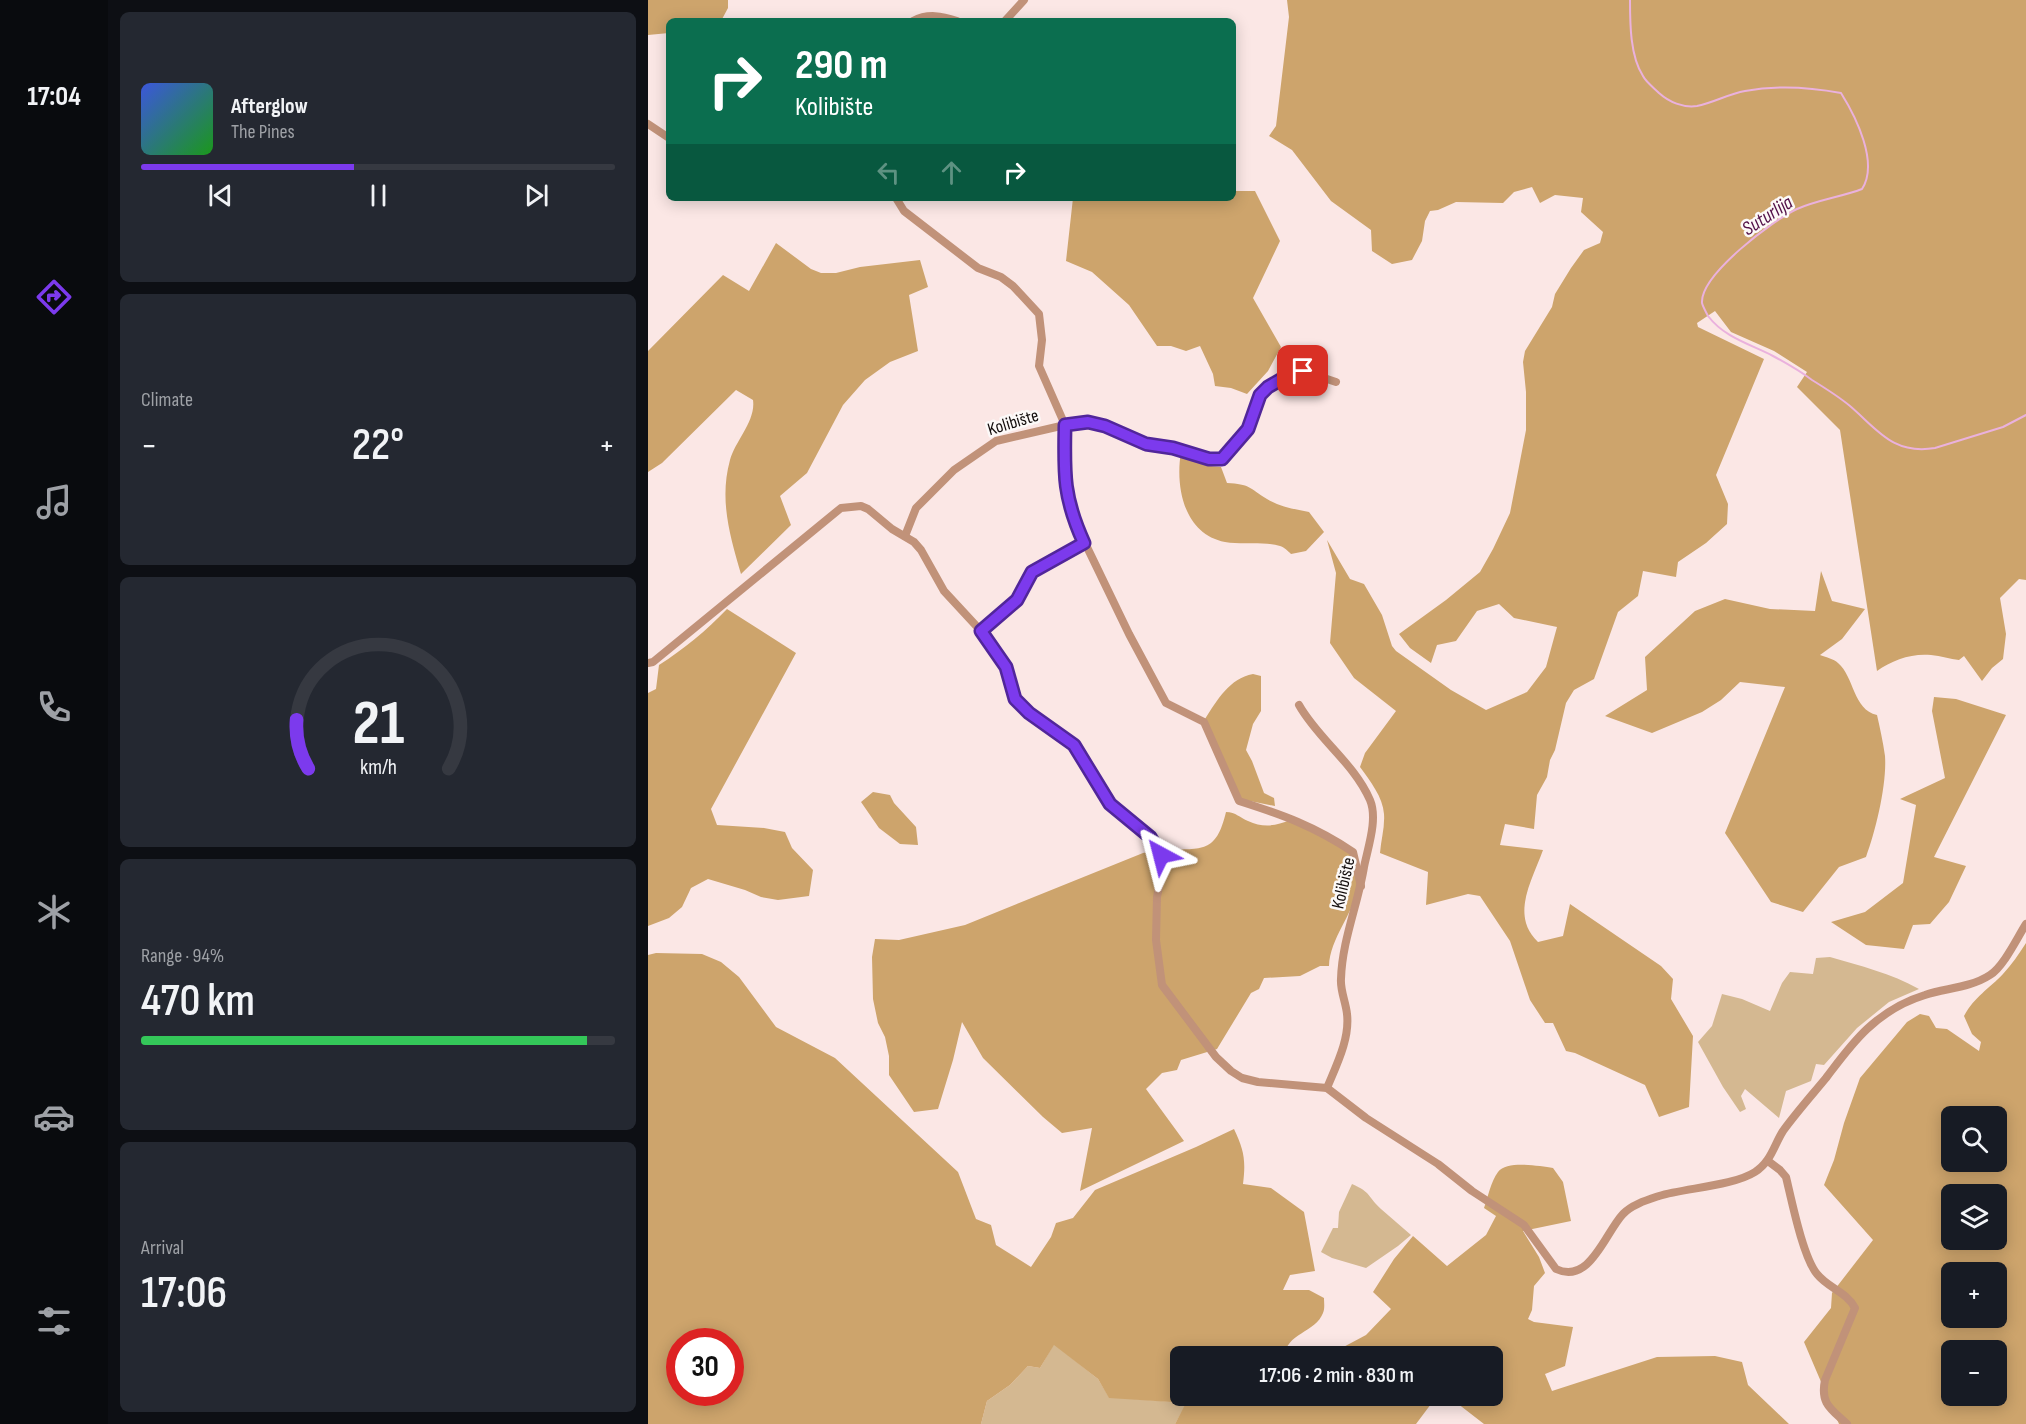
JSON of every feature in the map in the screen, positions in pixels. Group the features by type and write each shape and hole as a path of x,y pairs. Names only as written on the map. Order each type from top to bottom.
{"street":[{"path":"1008,18 1024,0"},
{"path":"919,18 944,16 949,18"},
{"path":"648,124 666,136"},
{"path":"898,201 903,211 978,268 1013,285 1039,314 1042,340 1039,366 1065,425 1064,474 1072,516 1129,634 1166,703 1204,722 1239,801 1288,816 1330,837 1353,852 1361,886"},
{"name":"Kolibište","path":"905,536 916,508 954,470 996,441 1088,422 1105,426 1146,444 1173,448 1209,459 1222,459 1248,429 1260,395 1268,387 1294,372 1303,371 1336,382"},
{"path":"648,663 653,662 841,508 861,506 868,509 921,550 944,591 981,631 1006,667 1015,699 1029,713 1074,745 1110,804 1150,837 1164,860 1156,897 1156,940 1162,986 1216,1057 1242,1078 1258,1082 1327,1089 1366,1118 1438,1164 1472,1191 1524,1224 1556,1269 1563,1273 1583,1268 1591,1262 1623,1214 1633,1207 1659,1196 1741,1178 1755,1172 1768,1161 1782,1132 1847,1049 1881,1016 1901,1004 1926,994 1972,984 1990,975 2000,965 2026,924"},
{"path":"981,631 1017,600 1032,572 1084,543"},
{"name":"Kolibište","path":"1299,705 1307,719 1335,749 1361,784 1371,801 1373,815 1341,980 1348,1027 1341,1054 1327,1089"},
{"path":"1768,1161 1786,1177 1809,1264 1818,1276 1851,1299 1855,1308 1825,1380 1823,1392 1826,1404 1847,1424"}],"shaded area":[{"path":"648,0 728,0 728,8 723,18 666,18 666,33 648,35"},
{"path":"1287,0 2026,0 2026,580 2019,579 2000,598 2006,634 2003,659 1982,681 1964,656 1959,660 1931,655 1910,656 1877,671 1840,430 1797,387 1807,372 1774,351 1731,332 1715,311 1697,323 1698,327 1764,359 1716,475 1728,504 1727,524 1706,543 1678,562 1676,577 1643,571 1638,596 1618,612 1594,679 1574,690 1566,703 1547,777 1537,795 1534,829 1505,824 1500,845 1543,850 1529,886 1524,909 1525,921 1538,942 1563,936 1570,904 1661,966 1673,979 1671,999 1693,1036 1689,1107 1659,1117 1645,1085 1566,1051 1553,1023 1545,1023 1530,1000 1510,941 1480,896 1468,894 1426,905 1428,872 1380,853 1384,824 1383,808 1375,789 1360,767 1365,753 1396,711 1354,678 1330,643 1336,573 1327,540 1350,579 1364,584 1382,615 1392,646 1396,651 1451,690 1486,710 1527,692 1546,667 1557,627 1514,618 1499,604 1477,611 1456,641 1437,645 1431,663 1410,648 1399,634 1480,572 1493,549 1510,513 1526,430 1523,362 1525,351 1552,307 1555,294 1571,268 1584,250 1600,243 1603,232 1581,212 1583,198 1555,195 1540,203 1532,187 1514,192 1503,203 1456,202 1430,211 1425,221 1422,241 1412,260 1392,264 1372,251 1371,230 1331,201 1292,150 1269,136 1276,126 1289,17"},
{"path":"1236,191 1255,191 1280,241 1253,298 1281,347 1268,371 1247,394 1231,388 1215,386 1213,374 1200,346 1186,351 1171,346 1157,346 1129,305 1092,272 1066,261 1073,201 1236,201"},
{"path":"776,243 811,269 821,273 836,273 860,267 920,260 928,287 909,295 918,351 890,362 865,380 843,405 807,473 780,496 791,525 741,574 727,518 726,489 730,460 751,416 753,400 736,390 662,463 648,472 648,351 723,275 749,291"},
{"path":"1181,452 1203,458 1211,466 1221,467 1227,483 1245,486 1277,504 1309,512 1324,532 1306,551 1291,554 1283,547 1260,543 1232,543 1211,537 1191,519 1185,507 1181,494 1179,466"},
{"path":"1821,571 1832,601 1865,609 1842,639 1820,655 1838,663 1863,707 1877,715 1885,767 1880,807 1866,857 1839,867 1803,912 1771,902 1725,833 1785,687 1740,682 1721,700 1702,712 1652,733 1605,716 1647,690 1645,657 1695,611 1725,599 1770,609 1815,611"},
{"path":"727,609 796,653 711,809 717,825 764,828 785,832 792,848 813,870 809,896 778,900 761,897 708,879 691,888 682,907 669,918 648,926 648,693 656,689 659,665 711,625"},
{"path":"1253,674 1261,676 1261,711 1253,724 1246,750 1264,793 1274,798 1275,806 1240,799 1205,719 1231,685"},
{"path":"1934,697 1956,699 2006,715 1934,857 1966,866 1949,902 1930,924 1913,925 1904,949 1866,945 1831,922 1865,912 1903,883 1916,805 1900,799 1945,778 1932,711"},
{"path":"873,792 890,795 894,803 916,827 918,845 900,844 879,828 861,802"},
{"path":"1226,812 1264,825 1275,825 1290,820 1354,850 1358,887 1352,907 1333,946 1329,966 1320,966 1300,976 1264,978 1259,989 1251,993 1217,1049 1181,1060 1177,1070 1162,1073 1146,1089 1184,1141 1080,1191 1092,1128 1062,1133 983,1058 962,1022 938,1109 914,1112 889,1075 889,1056 885,1037 878,1023 873,999 872,957 875,939 899,940 965,925 1143,853 1206,846 1217,835"},
{"path":"2026,943 2026,1424 1839,1424 1804,1342 1831,1308 1832,1293 1873,1240 1824,1185 1860,1078 1907,1022 1920,1014 1929,1016 1936,1028 1947,1029 1979,1051 1981,1042 1972,1034 1964,1016 1977,998 2015,959"},
{"path":"656,953 702,954 721,962 739,977 776,1027 835,1058 958,1172 976,1219 991,1225 996,1245 1031,1267 1051,1237 1056,1223 1073,1218 1095,1190 1234,1129 1243,1155 1243,1184 1271,1188 1304,1212 1315,1271 1290,1275 1283,1290 1309,1290 1324,1298 1324,1310 1319,1319 1288,1346 1170,1346 1170,1402 1109,1398 1098,1379 1054,1345 1040,1368 1028,1366 1010,1385 987,1401 981,1424 648,1424 648,955"},
{"path":"1830,957 1886,974 1919,989 1889,1002 1857,1028 1824,1065 1816,1064 1811,1081 1786,1091 1779,1118 1745,1089 1741,1096 1746,1109 1740,1112 1698,1042 1712,1026 1722,994 1742,999 1770,1011 1782,983 1790,972 1813,974 1816,958"},
{"path":"1524,1165 1553,1168 1563,1182 1571,1221 1523,1231 1539,1257 1545,1273 1534,1286 1532,1310 1528,1319 1534,1322 1573,1327 1565,1366 1545,1374 1552,1391 1657,1357 1715,1356 1742,1362 1748,1385 1789,1424 1484,1424 1461,1406 1503,1406 1503,1346 1345,1346 1366,1335 1391,1309 1373,1292 1394,1259 1413,1236 1447,1266 1486,1235 1496,1216 1484,1208 1498,1172 1508,1166"},
{"path":"1352,1184 1366,1192 1381,1209 1411,1235 1366,1268 1332,1258 1321,1252 1333,1228 1338,1228 1339,1212"},
{"path":"1054,1344 1098,1379 1109,1397 1170,1402 1170,1406 1185,1406 1175,1424 981,1424 987,1401 1010,1385 1028,1366 1040,1368"},
{"path":"1184,1406 1430,1406 1416,1424 1175,1424"}],"waterway":[{"name":"Suturlija","path":"1630,0 1635,59 1644,78 1667,99 1681,105 1703,105 1739,92 1781,87 1841,93 1864,140 1868,166 1867,178 1862,189 1805,206 1786,215 1756,236 1713,278 1705,291 1702,303 1715,324 1738,340 1798,370 1845,402 1887,439 1908,448 1935,448 2003,427 2026,415"}],"route":[{"path":"1161,855 1150,837 1110,804 1074,745 1029,713 1015,699 1006,667 981,631 1017,600 1032,572 1084,543 1072,516 1066,492 1065,425 1088,422 1105,426 1146,444 1173,448 1209,459 1222,459 1248,429 1260,395 1268,387 1294,372 1303,371"}]}
